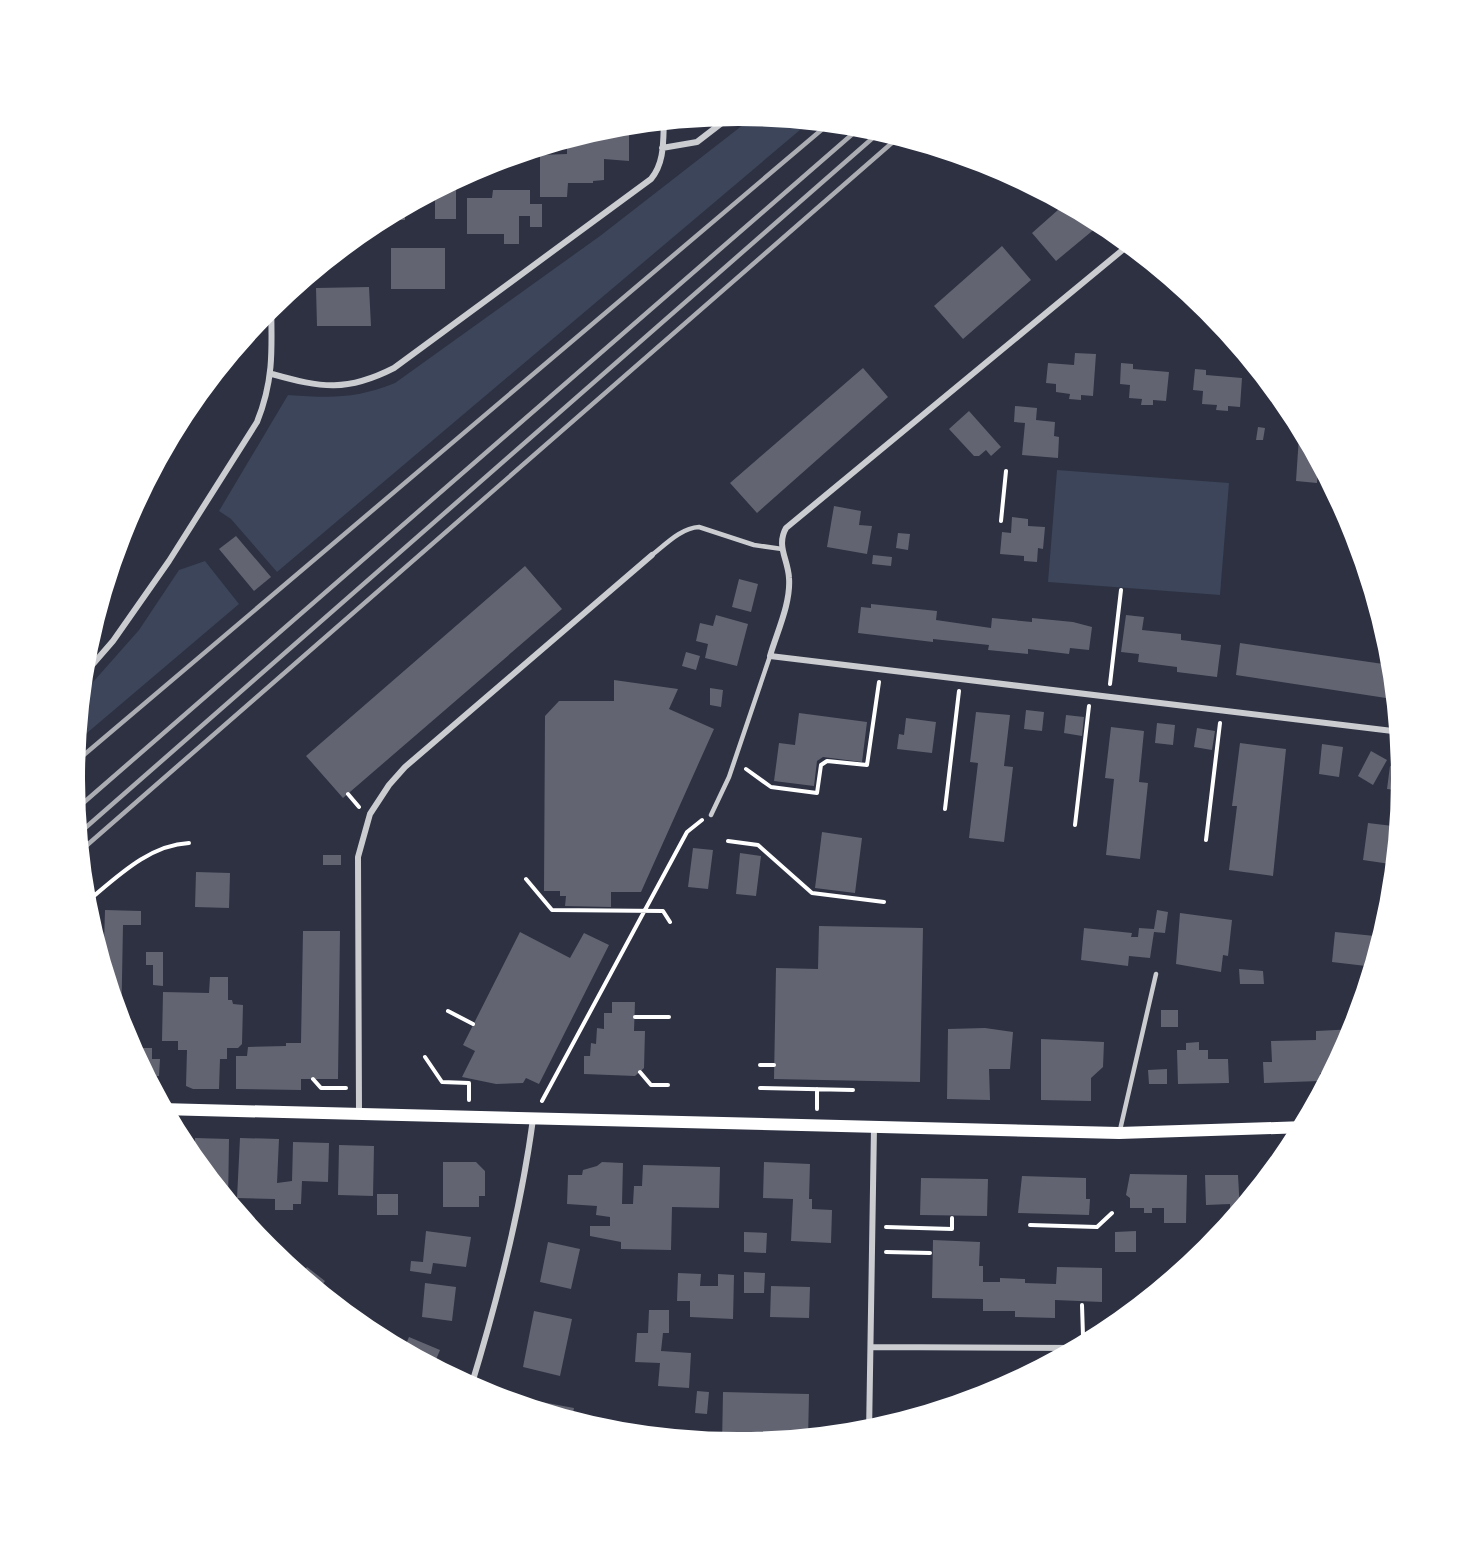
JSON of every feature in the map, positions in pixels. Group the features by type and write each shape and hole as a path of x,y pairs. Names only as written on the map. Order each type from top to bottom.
{"main road":[{"path":"170,1109 1119,1133 1295,1127"}],"street":[{"path":"662,148 697,142 722,123"},
{"path":"272,374 331,387 360,383 394,368 641,187 658,170 663,127"},
{"path":"1125,248 786,528 781,536 782,549 788,568 789,587 770,656 1393,731"},
{"path":"92,664 136,608 257,422 267,398 272,374 271,317"},
{"path":"358,1113 358,857 370,814 389,785 405,767 652,555"},
{"path":"473,1380 511,1230 533,1117"},
{"path":"869,1423 874,1126"},
{"path":"871,1347 1066,1348"}],"lane":[{"path":"652,555 691,527 699,527 754,545 782,549"},
{"path":"711,815 735,761 770,656"},
{"path":"1119,1133 1156,974"}],"path":[{"path":"1001,521 1006,471"},
{"path":"1109,696 1121,590"},
{"path":"735,761 771,787 817,793 821,765 827,761 867,765 881,669"},
{"path":"945,809 961,679"},
{"path":"1075,825 1091,693"},
{"path":"1206,840 1221,710"},
{"path":"533,1117 687,832 711,815"},
{"path":"728,842 758,845 812,893 884,902"},
{"path":"92,898 134,865 164,847 189,843"},
{"path":"526,879 552,910 663,910 670,922"},
{"path":"448,1011 473,1023"},
{"path":"635,1017 669,1017"},
{"path":"426,1057 442,1082 469,1083 468,1116"},
{"path":"760,1065 774,1065"},
{"path":"640,1072 651,1085 668,1085"},
{"path":"313,1079 321,1088 358,1089"},
{"path":"760,1088 853,1090"},
{"path":"1030,1225 1096,1227 1113,1213"},
{"path":"873,1227 952,1229 952,1218"},
{"path":"873,1252 930,1253"},
{"path":"1082,1305 1083,1338"}],"shaded area":[{"path":"746,122 804,126 277,572 231,519 219,511 288,395 318,397 355,395 395,383 600,236"},
{"path":"1057,470 1229,483 1220,595 1048,582"},
{"path":"205,561 239,604 82,737 88,688 139,630 179,570"}],"building":[{"path":"629,134 629,161 604,159 604,180 593,181 593,183 568,183 567,197 540,197 540,155 567,154 567,145 593,142 593,139 610,135"},
{"path":"456,186 456,219 435,219 435,197"},
{"path":"493,190 530,190 530,204 542,204 542,227 530,227 530,216 519,216 519,244 504,244 504,234 467,234 467,198 492,198"},
{"path":"1060,208 1095,228 1056,261 1032,233"},
{"path":"405,214 405,220 395,220"},
{"path":"1002,246 1031,280 963,339 934,306"},
{"path":"391,248 445,248 445,289 391,289"},
{"path":"369,287 371,326 317,326 316,288"},
{"path":"1075,353 1096,354 1093,396 1081,395 1081,400 1069,399 1070,394 1056,392 1056,384 1046,383 1048,363 1074,365"},
{"path":"1121,363 1133,364 1133,369 1169,372 1166,401 1153,400 1153,405 1141,405 1142,399 1129,398 1130,385 1120,384"},
{"path":"863,368 888,397 757,513 730,483"},
{"path":"1195,369 1206,370 1206,375 1242,378 1240,407 1228,406 1228,411 1216,410 1217,405 1202,404 1203,391 1193,390"},
{"path":"1015,406 1037,408 1036,420 1055,422 1054,436 1059,437 1058,458 1022,455 1025,423 1014,422"},
{"path":"969,411 1001,447 991,456 986,450 979,456 974,456 949,429"},
{"path":"1258,427 1265,428 1263,440 1256,440"},
{"path":"1299,438 1318,472 1317,483 1296,481"},
{"path":"834,506 861,511 859,525 872,526 867,554 827,547"},
{"path":"1012,517 1028,519 1028,526 1045,527 1043,549 1038,548 1037,562 1024,561 1024,556 1000,554 1002,532 1011,533"},
{"path":"898,533 910,534 908,550 896,548"},
{"path":"236,536 271,577 254,591 219,549"},
{"path":"873,555 892,557 891,566 872,564"},
{"path":"525,566 562,609 343,798 306,756"},
{"path":"739,579 758,584 751,612 732,607"},
{"path":"871,604 937,611 936,620 991,628 992,618 1032,622 1032,618 1073,622 1092,627 1089,650 1070,648 1069,654 1028,649 1028,654 988,650 989,645 933,639 933,642 858,633 861,607 871,608"},
{"path":"716,615 748,624 737,666 705,658 708,644 696,641 700,623 713,626"},
{"path":"1126,615 1144,617 1142,630 1181,634 1181,640 1221,645 1217,677 1177,672 1177,667 1138,662 1139,654 1121,652"},
{"path":"1240,643 1384,664 1388,685 1386,698 1236,675"},
{"path":"686,652 700,656 696,670 682,666"},
{"path":"614,680 678,689 669,709 714,729 641,892 611,892 611,907 565,906 566,896 560,896 560,891 544,891 545,716 559,701 614,701"},
{"path":"710,688 723,690 721,707 710,705"},
{"path":"1026,710 1044,712 1042,731 1024,729"},
{"path":"976,712 1010,715 1004,766 1013,767 1004,842 969,838 978,763 970,762"},
{"path":"799,713 867,722 862,762 823,757 817,761 814,786 774,781 779,743 795,745"},
{"path":"1066,715 1084,717 1082,736 1064,733"},
{"path":"906,718 936,722 932,753 897,749 899,734 904,735"},
{"path":"1157,723 1175,725 1173,745 1155,743"},
{"path":"1111,727 1144,731 1139,782 1148,783 1140,859 1106,855 1114,779 1105,778"},
{"path":"1197,728 1215,731 1212,750 1194,747"},
{"path":"1240,743 1286,749 1273,876 1229,870 1237,806 1232,806"},
{"path":"1322,744 1343,747 1339,777 1319,774"},
{"path":"1371,751 1387,760 1373,785 1358,776"},
{"path":"1390,766 1395,767 1395,790 1387,789"},
{"path":"1368,823 1394,826 1389,864 1363,860"},
{"path":"822,832 862,838 855,893 815,888"},
{"path":"693,848 713,850 708,889 688,887"},
{"path":"740,853 761,856 756,896 736,894"},
{"path":"323,855 341,855 341,865 323,865"},
{"path":"196,872 230,873 229,908 195,907"},
{"path":"105,910 141,911 141,925 123,925 122,1006 116,991 104,952"},
{"path":"1157,910 1168,912 1165,933 1154,932 1150,958 1129,956 1128,966 1081,960 1084,928 1132,933 1131,937 1138,937 1139,928 1154,929"},
{"path":"1180,913 1232,920 1228,956 1223,955 1221,972 1176,964"},
{"path":"819,926 923,928 920,1082 774,1079 776,968 818,969"},
{"path":"303,931 340,931 338,1079 301,1079 301,1090 236,1089 236,1056 247,1056 248,1047 286,1046 286,1043 301,1043"},
{"path":"520,932 570,958 584,933 609,945 539,1084 526,1078 523,1083 496,1084 462,1077 475,1051 463,1045"},
{"path":"1335,932 1375,936 1366,973 1366,966 1332,962"},
{"path":"146,952 163,952 163,986 153,985 153,965 146,965"},
{"path":"1239,969 1263,971 1264,984 1240,984"},
{"path":"210,977 228,977 228,1000 232,1000 233,1004 243,1005 242,1044 238,1048 227,1048 227,1059 220,1059 219,1089 193,1089 186,1086 187,1050 178,1050 178,1041 162,1041 163,992 209,993"},
{"path":"612,1002 635,1002 634,1031 645,1031 644,1068 635,1076 584,1074 584,1056 590,1056 591,1043 596,1044 597,1028 604,1029 604,1013 612,1013"},
{"path":"1161,1010 1178,1010 1178,1027 1161,1027"},
{"path":"985,1028 1013,1032 1010,1069 989,1069 990,1100 947,1099 948,1029"},
{"path":"1346,1030 1326,1073 1320,1073 1320,1081 1264,1083 1263,1062 1272,1062 1271,1041 1316,1040 1316,1031"},
{"path":"1041,1039 1104,1042 1103,1067 1091,1078 1091,1101 1041,1100"},
{"path":"1199,1042 1199,1050 1208,1050 1208,1059 1228,1059 1229,1083 1178,1084 1177,1050 1186,1050 1186,1043"},
{"path":"139,1048 152,1048 152,1059 160,1059 159,1076 152,1076"},
{"path":"1167,1069 1167,1084 1149,1084 1148,1070"},
{"path":"195,1138 229,1139 228,1193 217,1179 195,1149"},
{"path":"240,1138 279,1139 277,1183 292,1181 293,1142 329,1143 328,1182 302,1181 301,1204 293,1204 293,1210 275,1210 275,1199 237,1198"},
{"path":"339,1145 374,1146 373,1196 338,1195"},
{"path":"443,1162 476,1162 485,1171 485,1196 479,1196 479,1207 443,1207"},
{"path":"602,1162 623,1163 622,1204 633,1204 634,1186 642,1186 643,1165 720,1167 719,1208 672,1207 671,1250 621,1249 621,1242 590,1236 590,1226 610,1226 610,1217 596,1215 597,1206 567,1204 568,1175 582,1175 583,1170"},
{"path":"764,1162 810,1164 809,1199 812,1199 812,1209 832,1210 831,1243 791,1241 793,1199 763,1198"},
{"path":"1130,1174 1187,1175 1186,1223 1164,1223 1164,1208 1152,1208 1152,1213 1144,1213 1144,1208 1130,1208 1130,1198 1126,1195"},
{"path":"1205,1175 1238,1175 1240,1203 1230,1215 1230,1204 1206,1205"},
{"path":"1022,1176 1086,1178 1086,1199 1090,1199 1089,1215 1018,1213"},
{"path":"921,1178 988,1179 987,1216 920,1215"},
{"path":"377,1194 398,1194 398,1215 377,1215"},
{"path":"426,1231 471,1237 466,1267 433,1263 431,1274 410,1271 411,1261 423,1262"},
{"path":"1136,1231 1136,1252 1115,1252 1115,1232"},
{"path":"744,1232 767,1233 766,1253 744,1252"},
{"path":"933,1240 980,1242 979,1266 983,1266 983,1282 1000,1282 1000,1278 1025,1279 1025,1283 1056,1284 1057,1267 1102,1268 1102,1302 1055,1300 1055,1318 1015,1317 1015,1311 983,1311 983,1299 932,1298"},
{"path":"548,1242 580,1249 571,1289 540,1282"},
{"path":"307,1267 325,1281 321,1286 303,1271"},
{"path":"744,1272 765,1273 764,1293 744,1293"},
{"path":"678,1273 701,1274 700,1286 718,1286 718,1274 734,1275 733,1319 690,1317 690,1301 677,1301"},
{"path":"425,1283 456,1287 452,1321 422,1317"},
{"path":"771,1286 810,1287 809,1318 770,1317"},
{"path":"649,1310 669,1310 669,1333 663,1333 661,1351 691,1353 689,1388 658,1386 660,1363 635,1362 637,1333 648,1333"},
{"path":"534,1311 572,1319 560,1376 523,1367"},
{"path":"409,1337 440,1350 435,1362 405,1346"},
{"path":"697,1391 709,1392 707,1414 695,1413"},
{"path":"723,1392 809,1394 808,1432 722,1436"},
{"path":"949,1397 961,1397 949,1402"},
{"path":"531,1400 574,1408 573,1415 568,1414 530,1403"}],"railway":[{"path":"82,757 824,128"},
{"path":"82,804 854,133"},
{"path":"83,830 874,137"},
{"path":"85,847 893,142"}]}
